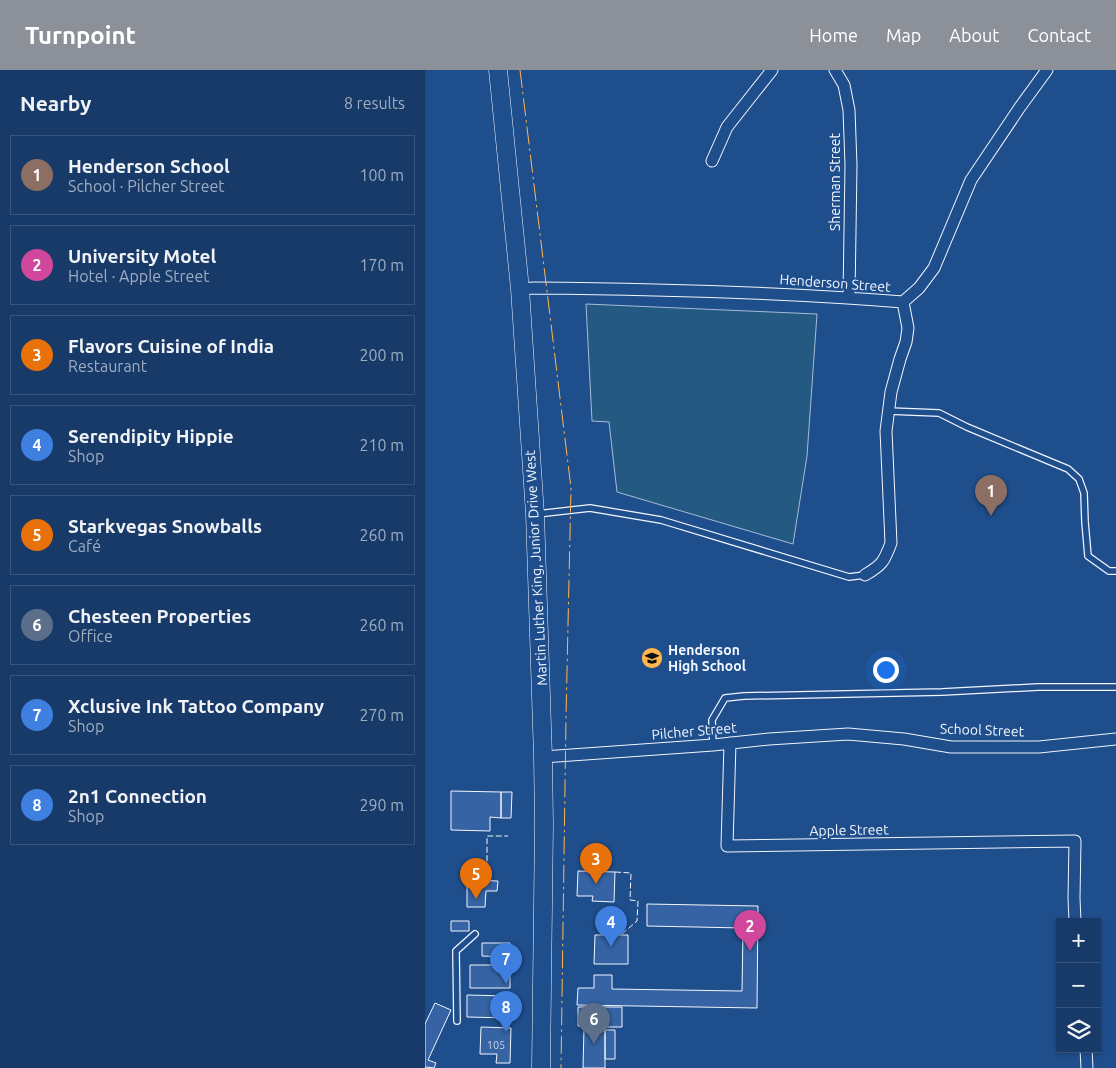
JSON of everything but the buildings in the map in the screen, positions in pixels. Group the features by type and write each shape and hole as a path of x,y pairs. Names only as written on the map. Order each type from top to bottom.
{"main road":[{"name":"Martin Luther King, Junior Drive West","path":"498,70 520,289 535,514 544,831 541,1068"}],"street":[{"path":"713,161 727,127 772,70"},
{"name":"Sherman Street","path":"835,70 844,85 849,110 851,165 849,298"},
{"name":"Henderson Street","path":"520,289 635,289 757,293 903,302 919,288 934,268 971,180 1047,70"},
{"path":"865,575 877,568 885,559 891,543 886,431 891,392 906,342 908,328 903,302"},
{"name":"Pilcher Street","path":"543,757 713,745 769,738 848,734"},
{"name":"School Street","path":"848,734 903,738 951,747 1039,746 1116,739"},
{"name":"Apple Street","path":"730,743 727,846 1075,841 1075,918"},
{"path":"1086,1053 1087,1068"}],"lane":[{"path":"888,411 939,413 967,427 1068,469 1079,479 1084,492 1088,556 1109,571 1116,571"},
{"path":"535,514 590,508 661,520 849,577 865,575"},
{"path":"713,745 712,720 725,698 942,692 1038,686 1116,687"},
{"path":"457,1021 456,951 475,934"}],"shaded area":[{"path":"586,304 817,314 807,456 793,544 617,492 609,422 592,421"}],"fence":[{"path":"467,880 473,866 487,866 487,836 508,836"},
{"path":"615,872 631,873 630,900 638,901 637,921 621,935"},
{"path":"507,1018 507,1028"}],"power":[{"path":"520,70 571,488 561,1068"}],"place":[{"name":"Henderson School","path":"991,516"},
{"name":"Henderson High School","path":"652,658"},
{"name":"Flavors Cuisine of India","path":"596,884"},
{"name":"Starkvegas Snowballs","path":"476,899"},
{"name":"Serendipity Hippie","path":"611,947"},
{"name":"University Motel","path":"750,951"},
{"name":"Xclusive Ink Tattoo Company","path":"506,984"},
{"name":"2n1 Connection","path":"506,1032"},
{"name":"Chesteen Properties","path":"594,1044"}]}
